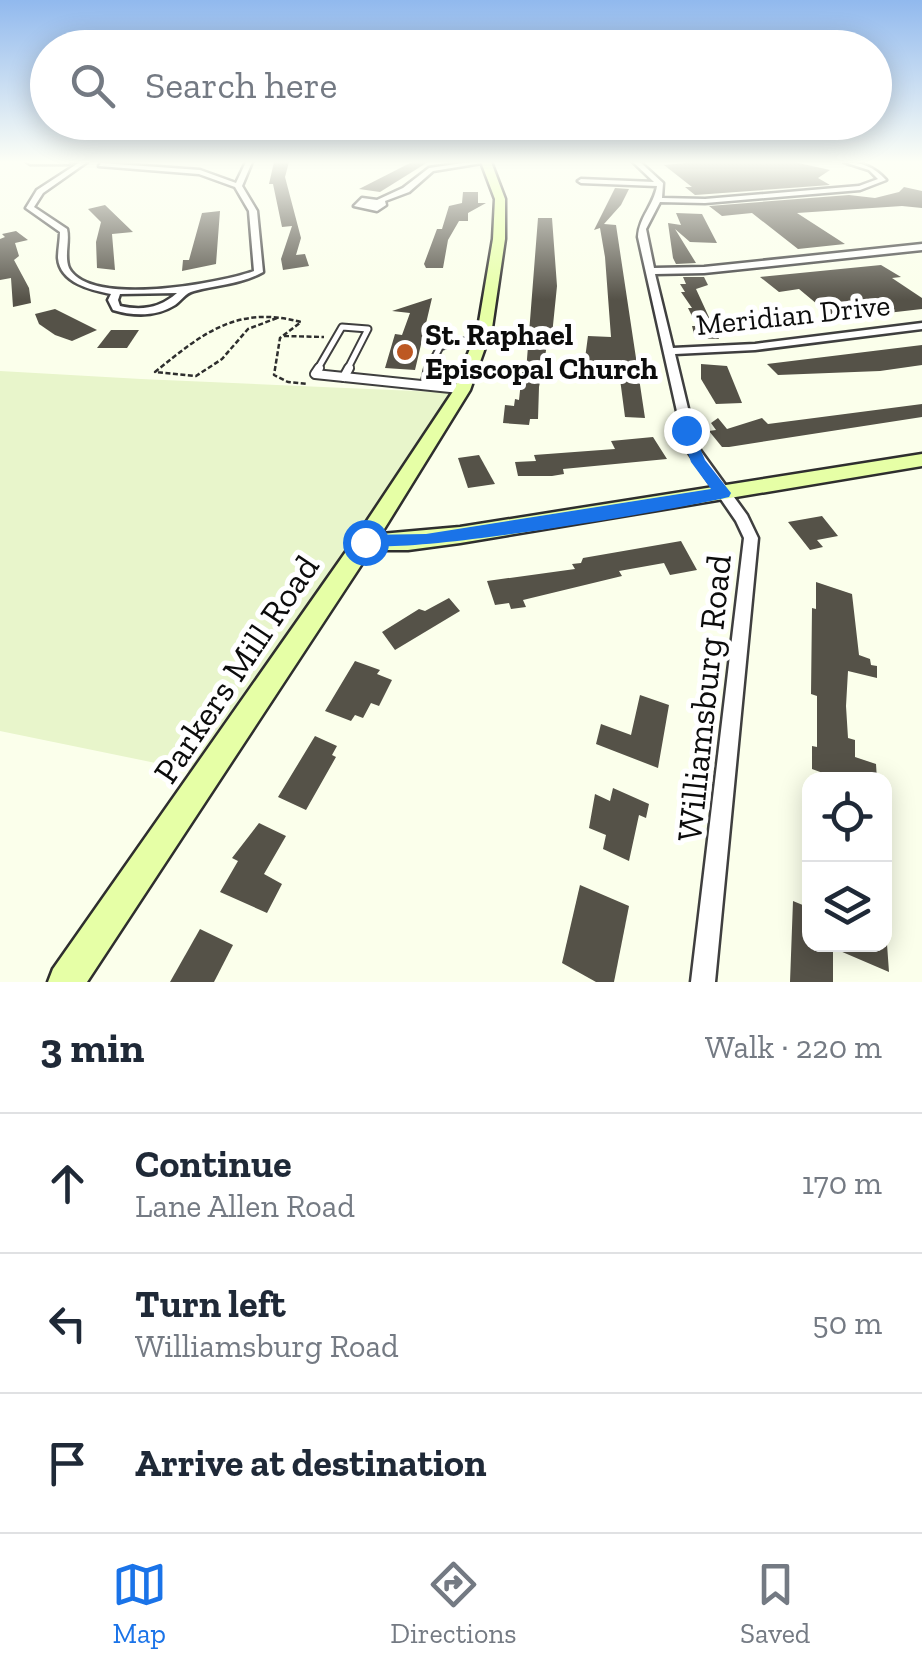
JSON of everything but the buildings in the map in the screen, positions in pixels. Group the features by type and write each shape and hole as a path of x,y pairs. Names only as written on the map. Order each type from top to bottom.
{"main road":[{"name":"Parkers Mill Road","path":"66,982 365,542 462,390 481,341 497,260 499,208"},
{"path":"365,542 426,540 922,460"}],"street":[{"path":"30,208 64,231 62,260 69,275 87,288 116,294 187,287 258,273 252,208"},
{"name":"Williamsburg Road","path":"651,208 642,224 691,447 748,528 751,552 702,982"},
{"path":"650,271 704,270 922,248"},
{"path":"116,294 116,308 144,312 176,301 187,287"},
{"name":"Meridian Drive","path":"668,351 740,349 922,326"}],"lane":[{"path":"344,377 368,329 342,327 315,374 462,390"},
{"path":"425,384 428,361 436,349 456,340 481,341"}],"path":[{"path":"277,318 248,329 222,358 196,376 156,374 244,316 277,318 301,322 283,336 274,375 288,382 317,384 330,376"},
{"path":"283,336 325,337"}],"green space":[{"path":"0,371 461,393 203,778 180,768 0,731"}],"place":[{"name":"St. Raphael Episcopal Church","path":"405,352"}],"route":[{"path":"365,542 426,540 723,493 698,462 686,430"}]}
